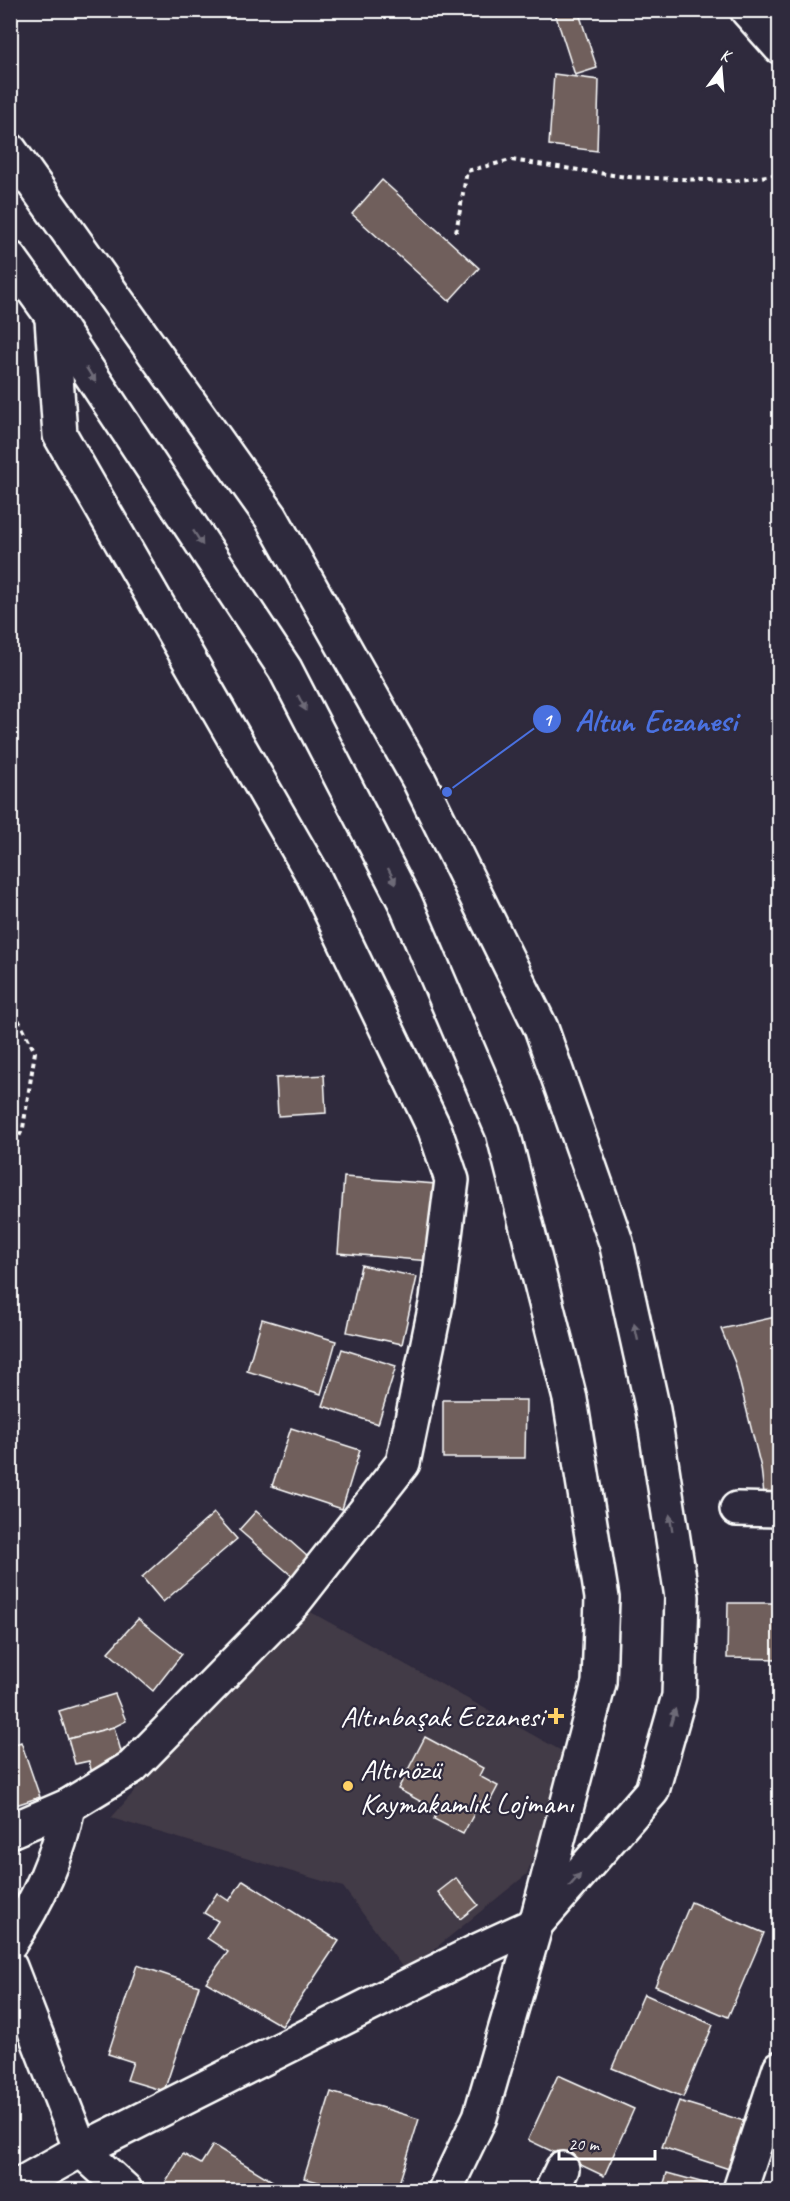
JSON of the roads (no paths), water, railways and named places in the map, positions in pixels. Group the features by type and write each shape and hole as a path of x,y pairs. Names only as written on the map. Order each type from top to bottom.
{"street":[{"path":"747,10 780,47"},
{"path":"10,150 271,517 419,780 541,1028 616,1242 653,1410 682,1597 679,1696 652,1791 536,1924 479,1950 81,2150 10,2190"},
{"path":"10,258 52,316 285,669 405,902 503,1132 570,1399 602,1598 599,1683 536,1924 480,2118 445,2190"},
{"path":"10,1831 68,1806 132,1767 294,1602 403,1463 437,1299 452,1180 435,1130 314,878 60,435 52,316"},
{"path":"737,1509 780,1510"},
{"path":"10,1943 25,1920 47,1871 65,1823 68,1806"},
{"path":"10,1967 81,2150 125,2190"},
{"path":"740,2190 780,2068"}],"place":[{"name":"Altun Eczanesi","path":"447,792"},
{"name":"Altınbaşak Eczanesi","path":"556,1716"},
{"name":"Altınözü Kaymakamlık Lojmanı","path":"348,1786"}]}
